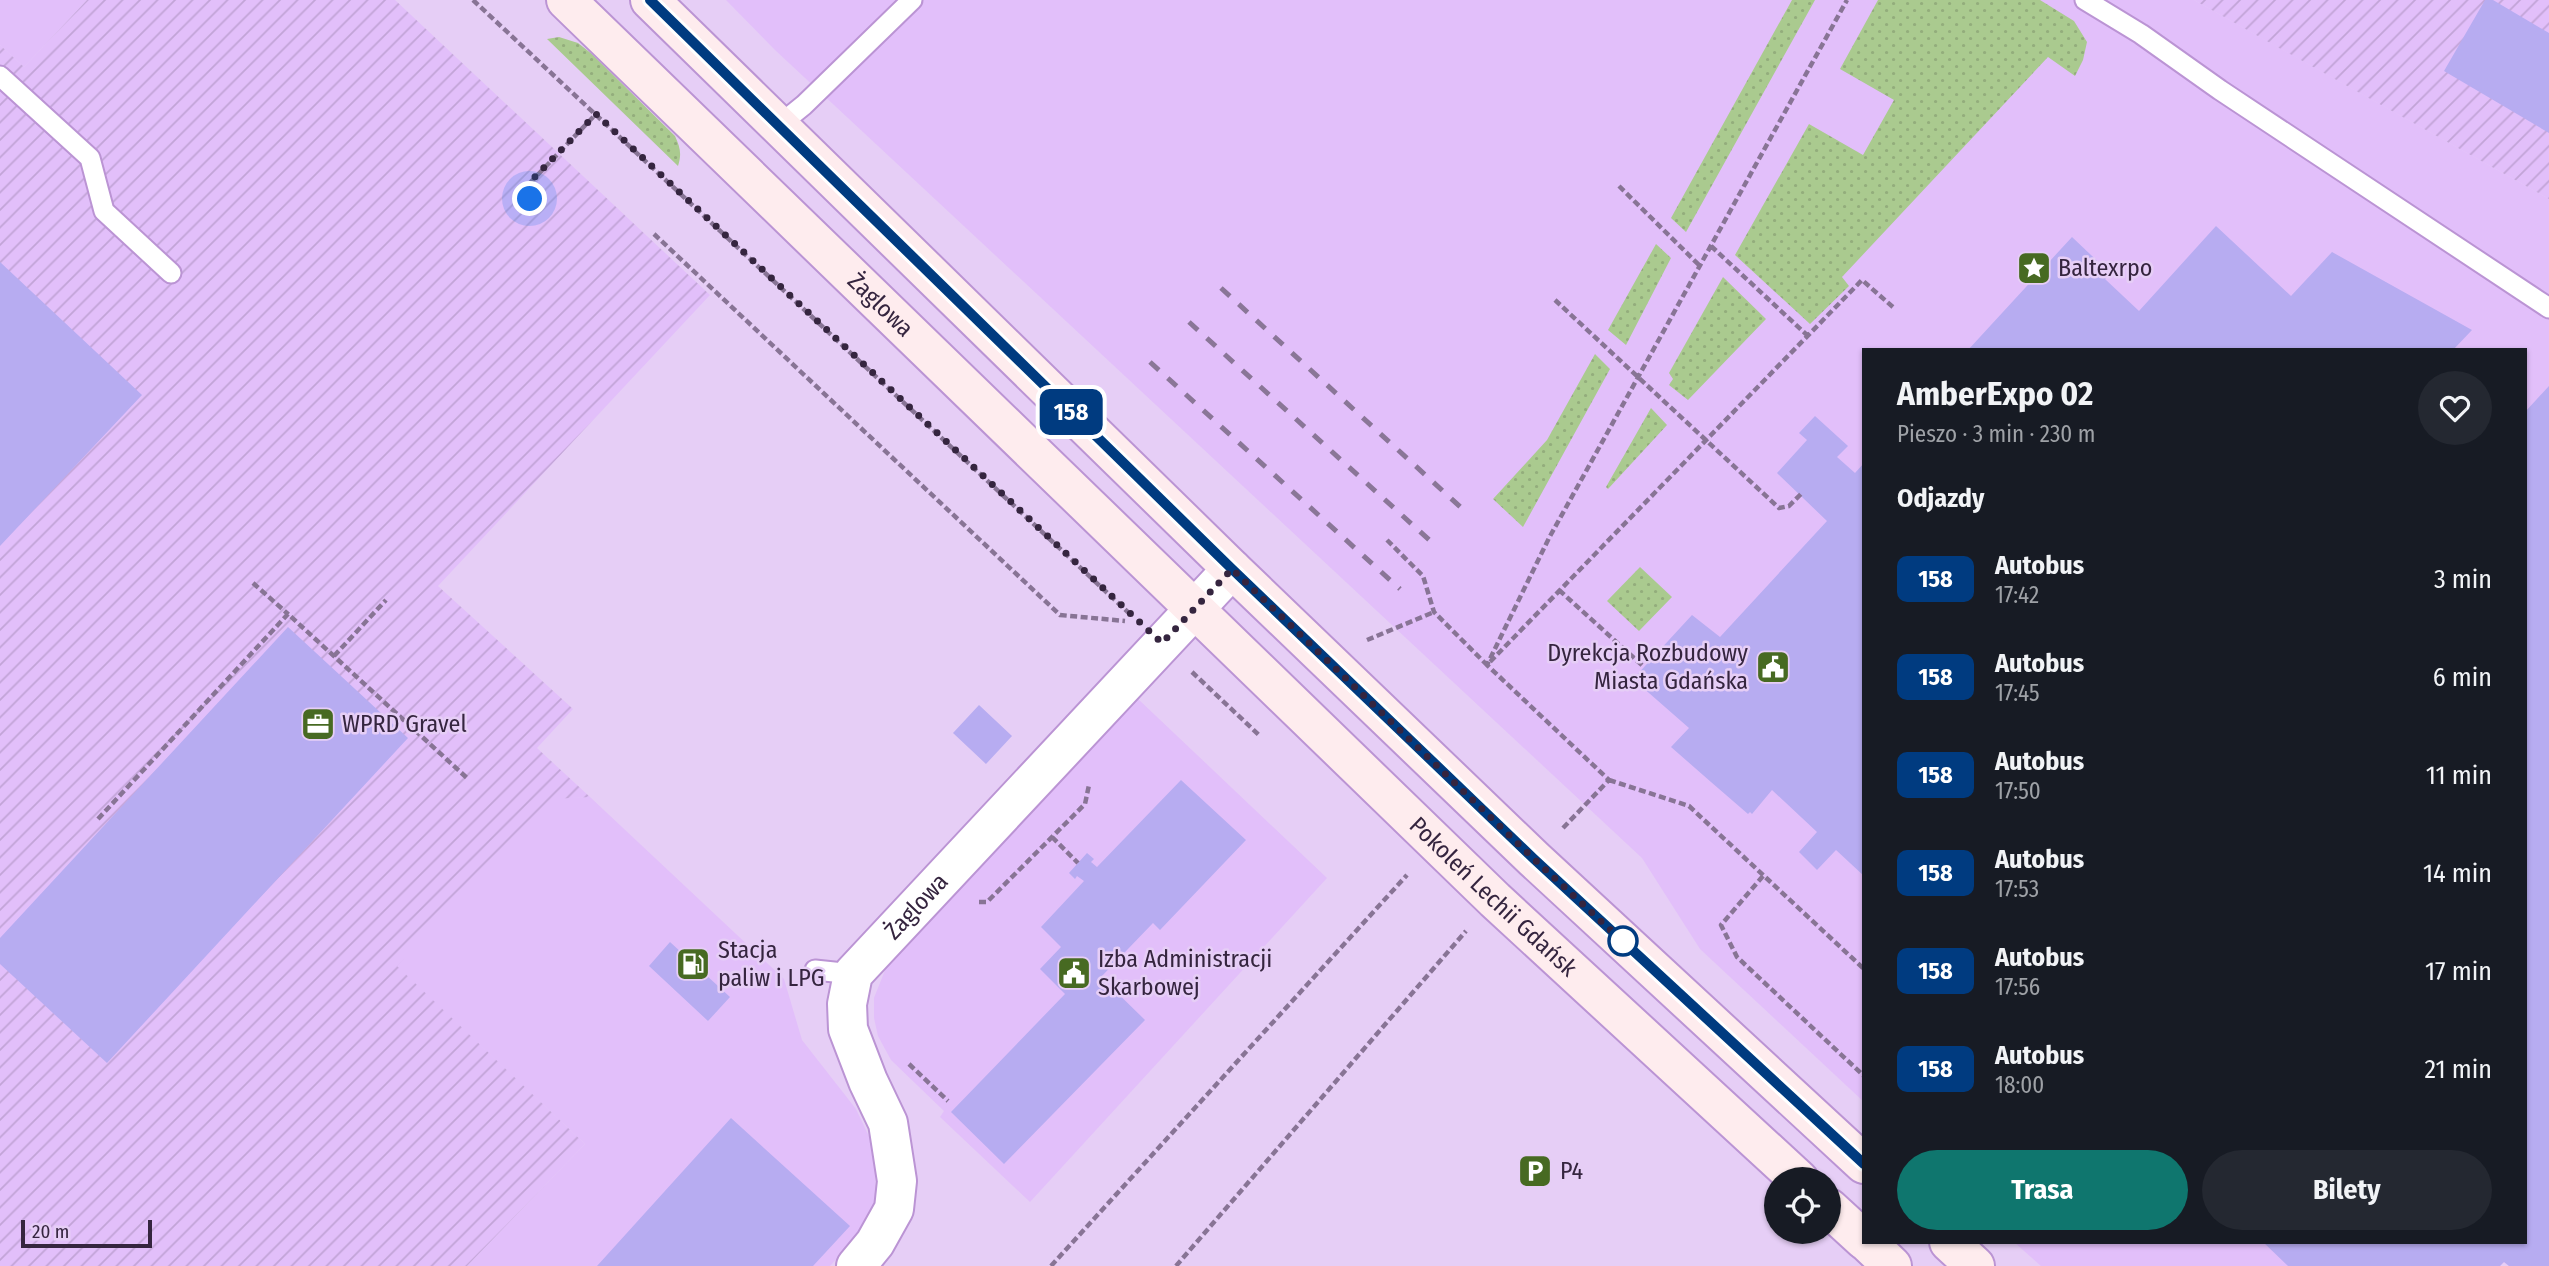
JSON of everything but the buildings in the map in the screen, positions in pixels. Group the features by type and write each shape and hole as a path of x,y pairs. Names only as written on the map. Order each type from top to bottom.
{"street":[{"name":"Żaglowa","path":"566,0 1193,610"},
{"path":"650,0 1232,569 1534,859 1862,1162"},
{"path":"734,162 778,126"},
{"name":"Żaglowa","path":"853,974 1232,569"},
{"name":"Pokoleń Lechii Gdańsk","path":"1193,610 1495,900 1785,1167"},
{"path":"853,974 847,1004 848,1029 888,1123 897,1181 894,1209 875,1243 856,1266"},
{"path":"1768,1150 1804,1108"},
{"path":"1841,1219 1862,1238"},
{"path":"1868,1244 1892,1266"},
{"path":"1952,1244 1975,1266"}],"lane":[{"path":"778,126 804,106 912,0"},
{"path":"2085,0 2141,34 2220,90 2549,308"},
{"path":"0,76 90,158 104,211 171,273"},
{"path":"815,970 853,974"}],"path":[{"path":"473,0 1140,623 1060,615 654,234"},
{"path":"1488,665 1549,538 1847,0"},
{"path":"532,213 528,184 596,114"},
{"path":"1619,186 1700,266"},
{"path":"1711,246 1808,336"},
{"path":"1488,665 1862,280 1894,308"},
{"path":"1555,300 1779,508 1789,506 1801,495"},
{"path":"1387,540 1423,576 1434,612 1609,780 1689,806 1862,967"},
{"path":"253,583 467,778"},
{"path":"1559,590 1644,667"},
{"path":"334,656 386,600"},
{"path":"1360,643 1434,612"},
{"path":"98,820 288,614"},
{"path":"1556,835 1609,780"},
{"path":"976,902 987,902 1084,804"},
{"path":"1052,837 1078,863"},
{"path":"1051,1266 1407,875"},
{"path":"1763,876 1721,925 1737,957 1862,1074"},
{"path":"1176,1266 1466,930"},
{"path":"907,1062 948,1101"}],"shaded area":[{"path":"0,0 87,0 24,67 0,45"},
{"path":"87,0 395,0 710,295 438,586 573,709 537,748 590,797 552,799 397,966 585,1144 467,1266 0,1266 0,45 24,67"},
{"path":"726,0 2194,0 2549,199 2549,1266 2509,1266 2504,1262 2500,1266 2041,1266 2016,1244 2527,1244 2527,348 1862,348 1862,1100 1700,949 1642,858 775,50"},
{"path":"2194,0 2549,0 2549,199 2272,44"},
{"path":"1137,698 1327,878 1030,1202 940,1117 944,1111 891,1060 878,1036 874,998 886,968"},
{"path":"590,797 784,979 802,1040 856,1109 874,1147 877,1215 830,1266 467,1266 585,1144 396,966 552,798"}],"green space":[{"path":"1792,0 1815,0 1686,232 1671,218"},
{"path":"1878,0 2040,0 2074,21 2087,42 2083,60 2075,76 2048,57 1842,277 1849,286 1810,324 1735,255 1809,124 1863,155 1894,100 1840,69"},
{"path":"559,37 578,43 592,54 675,136 680,151 678,166 547,39"},
{"path":"1656,244 1671,258 1626,345 1608,330"},
{"path":"1723,277 1766,319 1688,400 1669,385 1673,379 1669,373"},
{"path":"1595,354 1610,369 1523,527 1493,499 1547,440"},
{"path":"1651,408 1667,425 1608,489 1606,487"},
{"path":"1640,567 1672,597 1639,631 1607,601"}],"railway":[{"path":"1221,288 1468,514"},
{"path":"1189,322 1437,547"},
{"path":"1150,362 1400,589"}],"bus line":[{"name":"158","path":"650,0 1232,569 1534,859 1862,1162"}],"place":[{"name":"Baltexrpo","path":"2034,268"},
{"name":"Dyrekcja Rozbudowy Miasta Gdańska","path":"1773,667"},
{"name":"WPRD Gravel","path":"318,724"},
{"name":"Stacja paliw i LPG","path":"693,964"},
{"name":"Izba Administracji Skarbowej","path":"1074,973"},
{"name":"P4","path":"1535,1171"}],"route":[{"path":"530,199 528,184 596,114 1162,643 1232,569 1630,948 1623,941"}]}
